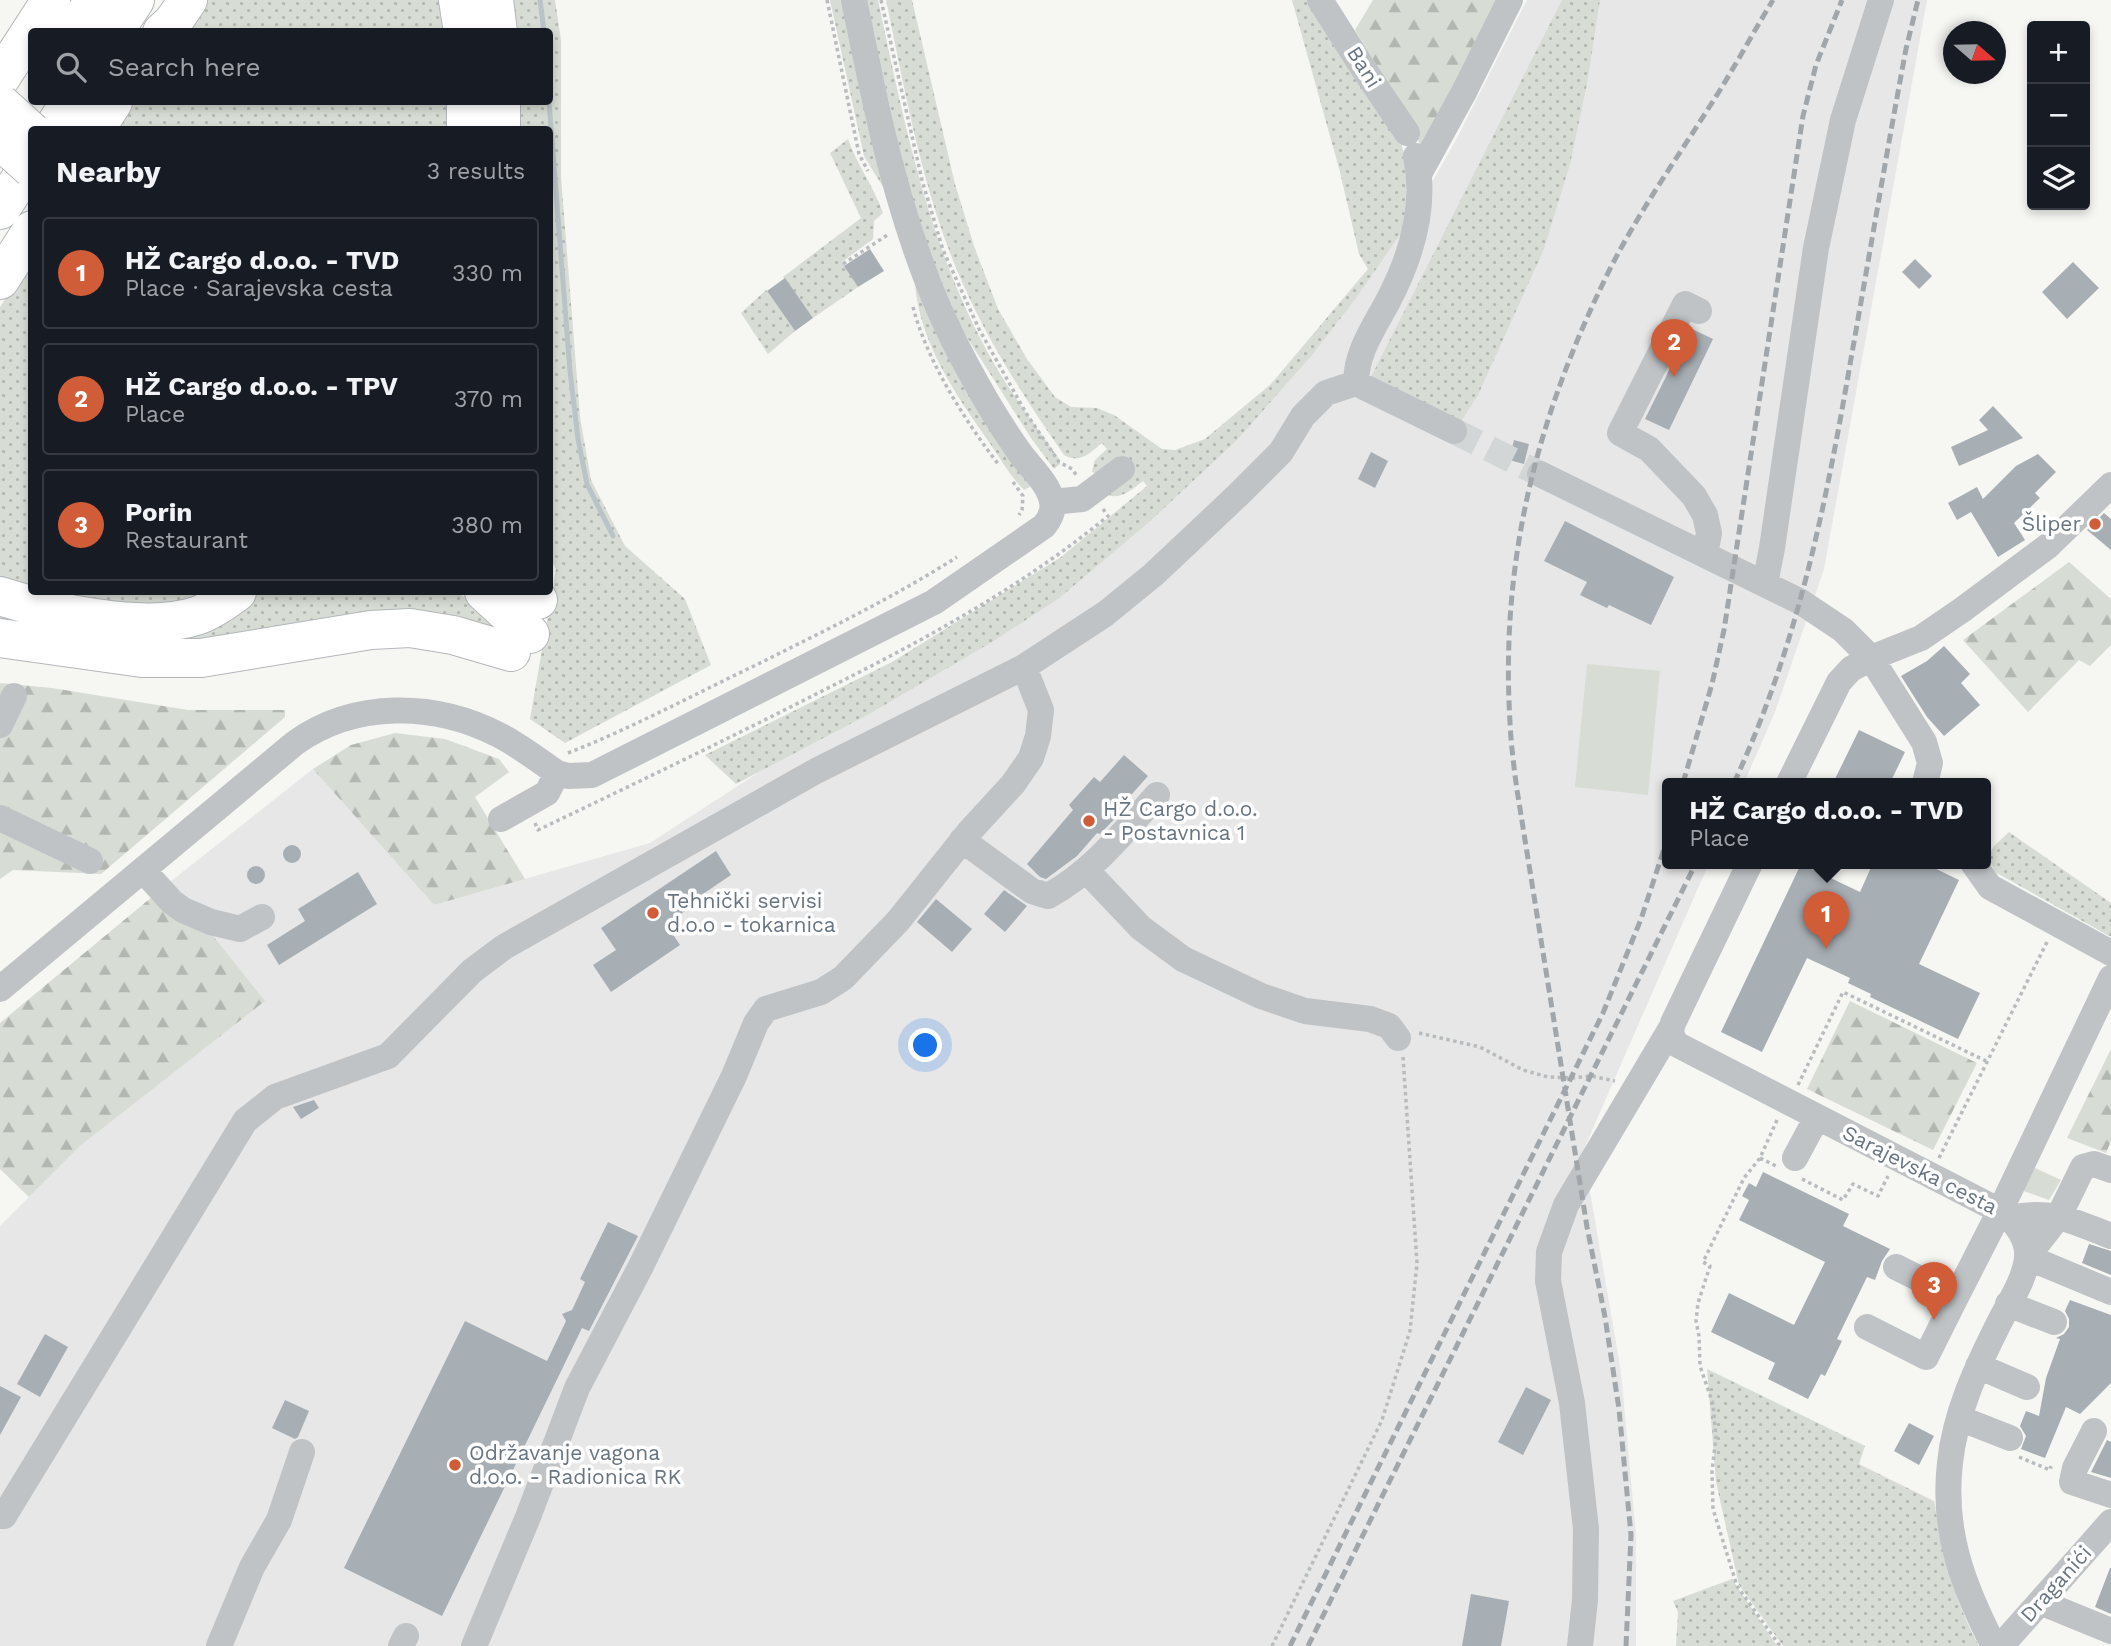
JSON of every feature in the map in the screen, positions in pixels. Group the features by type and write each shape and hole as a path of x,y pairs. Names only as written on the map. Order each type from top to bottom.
{"highway":[{"path":"33,28 51,0"},
{"path":"76,28 94,0"},
{"path":"117,28 135,0"},
{"path":"161,28 177,0"},
{"path":"165,28 173,22 188,0"},
{"path":"458,0 462,28"},
{"path":"494,0 498,28"},
{"path":"0,79 28,36"},
{"path":"0,103 28,128"},
{"path":"0,147 28,104"},
{"path":"54,126 67,105"},
{"path":"98,126 111,105"},
{"path":"466,105 466,126"},
{"path":"501,105 501,126"},
{"path":"0,139 28,165"},
{"path":"0,210 28,167"},
{"path":"0,280 28,236"},
{"path":"0,596 63,611 134,622 164,623 196,616 233,595"},
{"path":"489,595 527,620"},
{"path":"0,638 142,658 201,659 371,631 410,628 453,635 527,620"}],"street":[{"path":"0,989 312,731 371,712 416,710 460,718 560,764 568,776 592,775 934,601 1044,526 1050,519 1052,502 1045,485 992,410 965,363 913,246 898,199 854,0"},
{"name":"Bani","path":"1320,0 1414,154"},
{"path":"1356,383 1356,365 1363,348 1412,251 1417,219 1414,154 1464,92 1510,0"},
{"path":"1765,584 1816,248 1843,120 1881,0"},
{"path":"1699,312 1685,304 1620,433 1650,449 1694,496 1705,515 1709,533 1705,555"},
{"path":"1,1519 245,1121 275,1097 388,1056 472,971 504,947 816,771 1024,667 1105,614 1153,575 1281,452 1303,416 1325,393 1356,383 1454,430"},
{"path":"1052,502 1082,499 1122,469"},
{"path":"1540,474 1801,602 1843,630 1871,658 1924,742 1930,763 1926,778"},
{"path":"1791,778 1839,682 1851,669 1921,638 1962,610 2048,546 2111,485"},
{"path":"474,1646 578,1388 728,1088 756,1023 766,1009 821,992 843,978 898,921 962,840 1013,784 1031,758 1038,736 1041,710 1024,667"},
{"path":"0,725 14,696"},
{"path":"501,819 547,793 560,764"},
{"path":"962,840 1031,891 1048,896 1065,887 1101,857 1157,795"},
{"path":"0,818 90,861"},
{"path":"1580,1646 1585,1600 1586,1529 1572,1403 1548,1282 1549,1252 1566,1205 1670,1030 1747,869"},
{"path":"1977,869 1990,887 2111,953"},
{"path":"143,870 172,902 211,922 240,929 262,917"},
{"path":"1086,870 1141,928 1183,959 1261,996 1305,1011 1370,1019 1389,1026 1395,1034"},
{"path":"1867,1328 1926,1357 1956,1297 2005,1215 2111,978"},
{"name":"Sarajevska cesta","path":"1670,1030 1672,1039 1678,1045 2005,1215 2020,1231 2027,1257"},
{"path":"1791,1168 1817,1117"},
{"path":"1994,1646 1974,1607 1950,1533 1950,1462 1959,1418 1978,1366 2024,1272 2027,1257 2059,1216 2083,1167 2094,1164 2111,1170"},
{"path":"2005,1215 2059,1216 2111,1236"},
{"path":"2027,1257 2111,1292"},
{"path":"1896,1267 1956,1297"},
{"path":"2008,1304 2054,1322"},
{"path":"1978,1366 2027,1387"},
{"path":"1959,1418 2010,1438"},
{"path":"2094,1431 2075,1468 2072,1482 2111,1495"},
{"path":"219,1646 252,1567 279,1520 302,1452"},
{"name":"Draganići","path":"2001,1646 2111,1522"},
{"path":"2040,1602 2111,1631"}],"path":[{"path":"827,0 859,154 869,172"},
{"path":"881,0 922,180 943,250 991,353 1026,413 1059,462 1072,469 1083,483"},
{"path":"843,264 893,230 897,242"},
{"path":"911,298 926,347 945,382 1000,465"},
{"path":"1007,475 1023,496 1022,510 1018,517"},
{"path":"560,764 880,603 965,552"},
{"path":"1937,1163 2056,924"},
{"path":"1794,1093 1843,992 1986,1061"},
{"path":"1272,1646 1382,1420 1410,1331 1417,1263 1404,1063 1395,1034 1457,1040 1480,1047 1523,1070 1548,1077 1572,1079 1591,1076 1638,1084"},
{"path":"1780,1646 1737,1586 1713,1509 1712,1471 1716,1437 1713,1404 1700,1366 1696,1321 1698,1303 1710,1266 1703,1262 1744,1178 1760,1158 1782,1109"},
{"path":"1760,1158 1791,1168 1843,1200 1853,1184 1878,1196 1893,1167"},
{"path":"2010,1438 2005,1452 2050,1470 2053,1460 2075,1468"}],"shaded area":[{"path":"1527,0 1927,0 1824,569 1775,712 1746,778 1662,778 1662,869 1706,869 1583,1151 1621,1372 1636,1535 1636,1646 0,1646 0,1226 81,1145 170,882 313,769 434,905 650,843 1124,535 1293,367 1376,268 1431,184"}],"green space":[{"path":"198,0 448,0 452,28 180,28"},
{"path":"509,0 555,0 561,40 561,177 580,417 591,480 625,546 685,599 711,665 565,743 530,719 556,569 553,564 553,126 516,126 515,105 553,105 553,28 513,28"},
{"path":"830,0 845,0 886,186 883,187 864,156"},
{"path":"865,0 878,0 922,189 954,280 996,367 1059,459 1060,464 1054,469 1031,438 961,328 916,219"},
{"path":"886,0 912,0 955,184 974,246 998,309 1027,359 1055,397 1071,407 1097,408 1114,415 1162,449 1175,450 1205,439 1271,384 1368,269 1359,254 1340,172 1292,0 1314,0 1401,143 1414,186 1406,189 1408,223 1312,355 1237,440 1148,523 1058,599 992,642 869,714 736,784 705,755 892,662 1061,557 1147,486 1143,481 1120,495 1105,494 1133,470 1120,456 1097,476 1092,471 1095,460 1107,449 1102,443 1080,458 1064,455 1022,393 985,329 949,250 926,180"},
{"path":"1373,0 1507,0 1425,155 1406,114 1355,30"},
{"path":"1562,0 1600,0 1587,84 1570,164 1544,249 1478,395 1460,423 1372,381 1372,375"},
{"path":"131,105 454,105 455,126 118,126"},
{"path":"848,139 883,213 874,221 873,239 842,262 858,287 813,318 783,277 861,218 830,153"},
{"path":"28,263 28,594 0,585 0,307"},
{"path":"915,283 1032,486 1024,490 1014,479 952,387 931,347 918,305"},
{"path":"766,290 795,331 768,354 741,313"},
{"path":"2069,562 2111,599 2111,645 2090,666 2079,660 2028,712 1963,640"},
{"path":"32,595 215,595 203,601 167,610 130,611 73,604"},
{"path":"240,595 461,595 514,643 242,644 0,630 0,606 94,626"},
{"path":"1587,664 1660,671 1648,795 1575,787"},
{"path":"0,683 52,688 188,710 285,710 285,717 101,874 13,870 0,879"},
{"path":"395,733 445,739 499,759 509,772 475,797 525,879 434,905 313,769 351,745"},
{"path":"2009,832 2111,903 2111,937 1995,872 1991,863 1994,846"},
{"path":"170,882 265,1001 81,1145 29,1197 0,1169 0,1023"},
{"path":"1850,1001 1977,1063 1933,1150 1807,1089"},
{"path":"2111,1049 2111,1141 2106,1153 2067,1138"},
{"path":"2033,1167 2061,1180 2049,1200 2021,1190"},
{"path":"1707,1369 1865,1446 1859,1464 1934,1501 1950,1575 1962,1610 1979,1646 1783,1646 1739,1585 1716,1482"},
{"path":"1732,1579 1777,1646 1676,1646 1678,1612 1673,1601"}],"building":[{"path":"870,249 884,271 858,287 844,266"},
{"path":"1915,259 1932,276 1919,289 1902,272"},
{"path":"2073,262 2099,288 2067,319 2042,292"},
{"path":"785,278 813,318 795,331 767,291"},
{"path":"1690,328 1713,339 1669,430 1645,419"},
{"path":"1993,406 2023,438 1959,466 1951,447 1988,430 1979,420"},
{"path":"1514,440 1529,444 1524,464 1509,460"},
{"path":"1371,452 1388,461 1375,488 1358,479"},
{"path":"2038,454 2056,472 2035,493 2040,498 2014,523 2025,540 1998,557 1971,512 1957,520 1948,503 1977,487 1983,499 2016,466"},
{"path":"2104,513 2111,519 2111,550 2087,530"},
{"path":"1565,521 1674,577 1651,625 1580,595 1587,582 1544,561"},
{"path":"1944,646 1970,674 1961,683 1980,705 1944,736 1927,717 1901,676 1927,661"},
{"path":"1859,730 1905,752 1892,778 1835,778"},
{"name":"HŽ Cargo d.o.o. - Postavnica 1","path":"1124,755 1148,776 1123,804 1125,808 1100,834 1097,833 1077,856 1046,879 1040,877 1027,864 1073,810 1069,805 1094,777 1100,782"},
{"path":"288,845 296,845 301,854 299,861 288,863 283,858 283,850"},
{"name":"Tehnički servisi d.o.o - tokarnica","path":"716,851 731,875 703,894 700,901 666,924 680,945 611,992 593,965 616,950 601,928"},
{"path":"252,866 260,866 265,875 263,882 252,884 247,879 247,871"},
{"path":"1799,869 1812,869 1860,892 1870,869 1936,869 1959,880 1919,964 1980,993 1958,1039 1870,997 1871,994 1848,983 1850,978 1807,958 1762,1052 1721,1032"},
{"path":"358,872 377,904 279,965 267,945 305,921 298,909"},
{"path":"1004,890 1027,906 1005,932 984,914"},
{"path":"936,899 972,929 952,952 917,922"},
{"path":"314,1100 319,1108 301,1119 293,1107"},
{"path":"1763,1172 1849,1214 1843,1226 1890,1249 1875,1280 1867,1277 1837,1339 1842,1341 1825,1376 1821,1374 1808,1399 1768,1379 1775,1363 1711,1332 1729,1293 1794,1325 1825,1262 1739,1220 1749,1200 1742,1196 1749,1183 1756,1187"},
{"name":"Održavanje vagona d.o.o. - Radionica RK","path":"608,1222 638,1236 589,1331 582,1328 442,1616 344,1568 465,1321 547,1361 566,1321 562,1314 572,1310 585,1282 580,1279"},
{"path":"2089,1244 2111,1251 2111,1275 2082,1263"},
{"path":"2070,1300 2111,1315 2111,1383 2080,1414 2066,1407 2045,1458 2021,1449 2026,1436 2020,1426 2026,1411 2039,1416 2046,1378 2060,1339 2056,1338 2064,1334 2069,1327 2065,1311"},
{"path":"45,1334 68,1347 40,1397 17,1384"},
{"path":"0,1386 21,1397 0,1435"},
{"path":"1526,1387 1551,1400 1523,1455 1498,1442"},
{"path":"285,1400 309,1411 295,1439 272,1428"},
{"path":"1909,1423 1934,1436 1919,1465 1894,1451"},
{"path":"2107,1440 2111,1442 2111,1478 2091,1472"},
{"path":"2111,1568 2111,1614 2095,1607"},
{"path":"1471,1594 1509,1601 1501,1646 1462,1646"}],"waterway":[{"path":"540,0 544,28"},
{"path":"549,105 551,126"},
{"path":"553,153 578,439 587,484 613,536"}],"tunnel":[{"path":"1454,431 1540,474"}],"railway":[{"path":"1626,1646 1631,1535 1619,1409 1516,782 1508,661 1511,602 1518,544 1529,488 1544,432 1585,322 1633,226 1773,0"},
{"path":"1684,778 1712,684 1724,630 1803,116 1816,65 1842,0"},
{"path":"1736,778 1776,678 1808,572 1832,464 1906,49 1918,0"},
{"path":"1290,1646 1603,1013 1641,919 1662,855"},
{"path":"1308,1646 1693,869"}],"place":[{"name":"HŽ Cargo d.o.o. - TPV","path":"1674,377"},
{"name":"Šliper","path":"2095,524"},
{"name":"HŽ Cargo d.o.o. - Postavnica 1","path":"1089,821"},
{"name":"Tehnički servisi d.o.o - tokarnica","path":"653,913"},
{"name":"HŽ Cargo d.o.o. - TVD","path":"1826,949"},
{"name":"Porin","path":"1934,1320"},
{"name":"Održavanje vagona d.o.o. - Radionica RK","path":"455,1465"}]}
